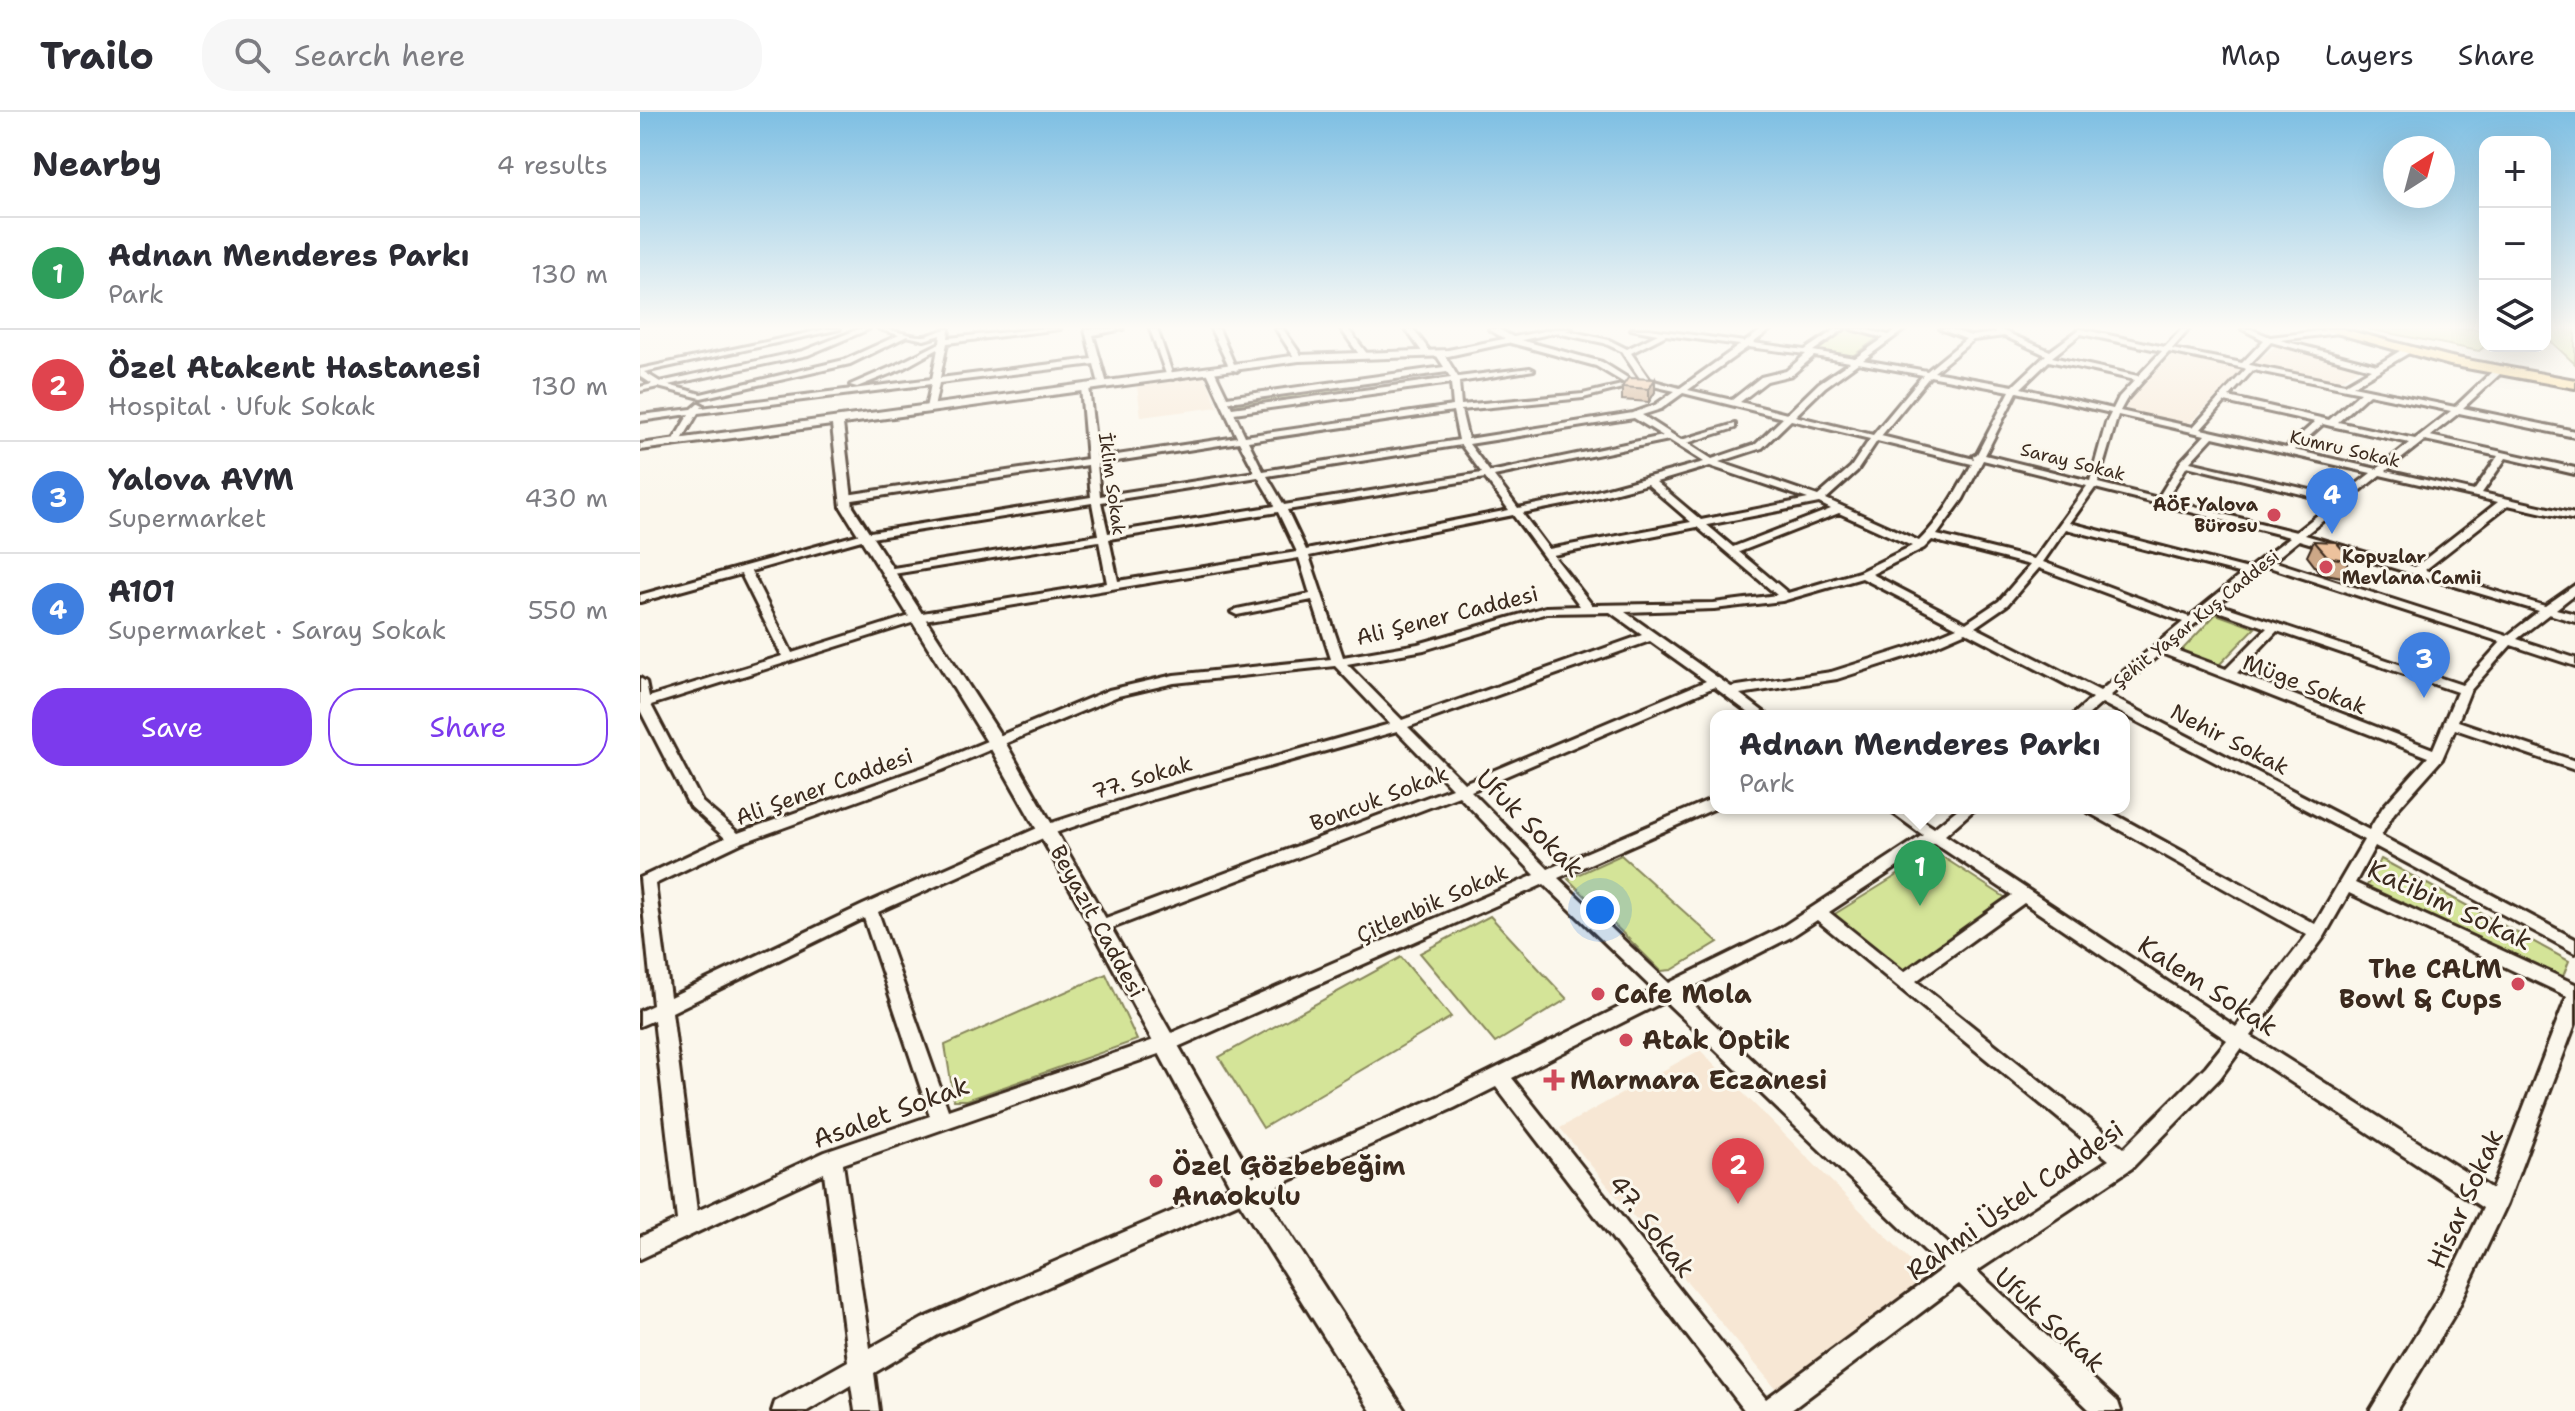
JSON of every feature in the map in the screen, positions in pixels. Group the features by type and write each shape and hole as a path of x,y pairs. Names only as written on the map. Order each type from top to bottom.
{"street":[{"path":"675,390 701,396 728,390"},
{"path":"823,395 838,390"},
{"path":"640,418 866,390"},
{"path":"930,408 934,390"},
{"path":"640,447 1066,390"},
{"name":"İklim Sokak","path":"1085,390 1096,500 1113,585"},
{"path":"1219,390 1303,554 1338,662"},
{"path":"1224,400 1300,390"},
{"path":"1353,390 1355,394"},
{"path":"1229,411 1384,390"},
{"path":"1456,390 1464,443 1587,607"},
{"path":"846,498 1457,409 1583,396 1609,390"},
{"name":"Saray Sokak","path":"1675,390 1875,438 2094,483 2298,536 2575,618"},
{"path":"1733,404 1751,390"},
{"path":"642,703 916,618 1303,554 1514,512 1649,481 1759,446 1817,390"},
{"path":"1545,553 1820,500 1854,469 1915,390"},
{"name":"Ali Şener Caddesi","path":"644,884 736,839 937,767 1114,693 1174,679 1338,662 1420,647 1546,610 1714,606 1786,597 1863,574 1925,541 1958,499 2015,390"},
{"name":"Kumru Sokak","path":"2018,390 2574,515"},
{"path":"2115,412 2132,390"},
{"path":"2195,430 2231,390"},
{"path":"2360,390 2575,434"},
{"name":"Şehit Yaşar Kuş Caddesi","path":"2086,710 2190,621 2379,473 2478,390"},
{"path":"640,599 864,536 1635,415 1658,407 1680,391"},
{"path":"2287,452 2367,391"},
{"path":"677,441 698,411 701,396"},
{"path":"2225,399 2575,471"},
{"name":"Boncuk Sokak","path":"1101,926 1720,688 1833,676 1914,650 1966,628 2003,603 2037,563 2094,483 2115,412"},
{"path":"1635,415 1712,463 1925,541 2037,563 2190,621"},
{"name":"Beyazıt Caddesi","path":"837,420 846,498 864,536 996,742 1247,1191 1389,1411"},
{"path":"887,572 1487,475 1675,440 1732,426"},
{"path":"2161,501 2184,463 2211,434"},
{"path":"2476,495 2504,455"},
{"path":"2184,463 2343,501"},
{"path":"1649,481 1786,597"},
{"path":"2417,571 2506,501"},
{"path":"1731,551 1840,509"},
{"path":"2064,525 2250,573"},
{"path":"2265,562 2575,662"},
{"path":"745,570 789,658"},
{"name":"Nehir Sokak","path":"1863,574 2126,710"},
{"name":"Rahmi Üstel Caddesi","path":"1770,1411 1959,1270 2125,1161 2213,1072 2318,933 2388,810 2437,756 2464,690 2509,640 2575,588"},
{"path":"1237,612 1316,596"},
{"path":"2210,605 2464,690"},
{"path":"1610,607 1753,710"},
{"path":"2228,675 2275,627"},
{"name":"77. Sokak","path":"640,1019 869,909 1047,830 1149,796 1398,726 1651,636"},
{"name":"Müge Sokak","path":"2160,648 2437,756"},
{"name":"Ufuk Sokak","path":"1338,662 1547,877 2109,1411"},
{"path":"640,682 642,703 696,805 736,839"},
{"name":"Nehir Sokak","path":"2130,712 2575,947"},
{"path":"2452,723 2575,766"},
{"name":"Çitlenbik Sokak","path":"1166,1044 1710,805"},
{"name":"Kalem Sokak","path":"1901,814 2496,1204"},
{"path":"784,1411 930,1327 1247,1191 1499,1076 1785,933 1932,837 1961,814"},
{"path":"2102,814 2318,933"},
{"path":"644,884 664,1006 688,1225"},
{"name":"Katibim Sokak","path":"2345,885 2575,992"},
{"path":"1905,980 2024,895"},
{"path":"869,909 941,1120"},
{"path":"1818,912 2125,1161"},
{"name":"Hisar Sokak","path":"2382,1411 2448,1304 2496,1204 2539,1101 2575,999"},
{"name":"Asalet Sokak","path":"640,1248 832,1159 1166,1044"},
{"name":"47. Sokak","path":"1499,1076 1760,1411"},
{"path":"832,1159 867,1411"}],"shaded area":[{"path":"1137,390 1211,390 1218,407 1141,417"},
{"path":"2138,390 2223,390 2189,424 2126,411 2127,401"},
{"path":"1700,1050 1929,1279 1776,1389 1560,1128"}],"green space":[{"path":"1317,390 1349,392 1236,408 1233,401"},
{"path":"2216,614 2255,628 2219,665 2181,651"},
{"path":"1935,852 2006,898 1905,972 1833,915"},
{"path":"1621,855 1718,942 1672,970 1661,971 1568,879"},
{"path":"2381,859 2569,961 2560,984 2364,891"},
{"path":"1490,916 1567,999 1495,1043 1420,953"},
{"path":"1401,957 1451,1017 1263,1128 1219,1057"},
{"path":"1106,974 1137,1040 967,1100 954,1100 945,1045"}],"building":[{"path":"2314,541 2336,542 2350,561 2328,557"}],"place":[{"name":"AÖF Yalova Bürosu","path":"2274,515"},
{"name":"A101","path":"2332,534"},
{"name":"Kopuzlar Mevlana Camii","path":"2326,567"},
{"name":"Yalova AVM","path":"2424,698"},
{"name":"Adnan Menderes Parkı","path":"1920,906"},
{"name":"The CALM Bowl & Cups","path":"2518,984"},
{"name":"Cafe Mola","path":"1598,994"},
{"name":"Atak Optik","path":"1626,1040"},
{"name":"Marmara Eczanesi","path":"1554,1080"},
{"name":"Özel Gözbebeğim Anaokulu","path":"1156,1181"},
{"name":"Özel Atakent Hastanesi","path":"1738,1204"}]}
